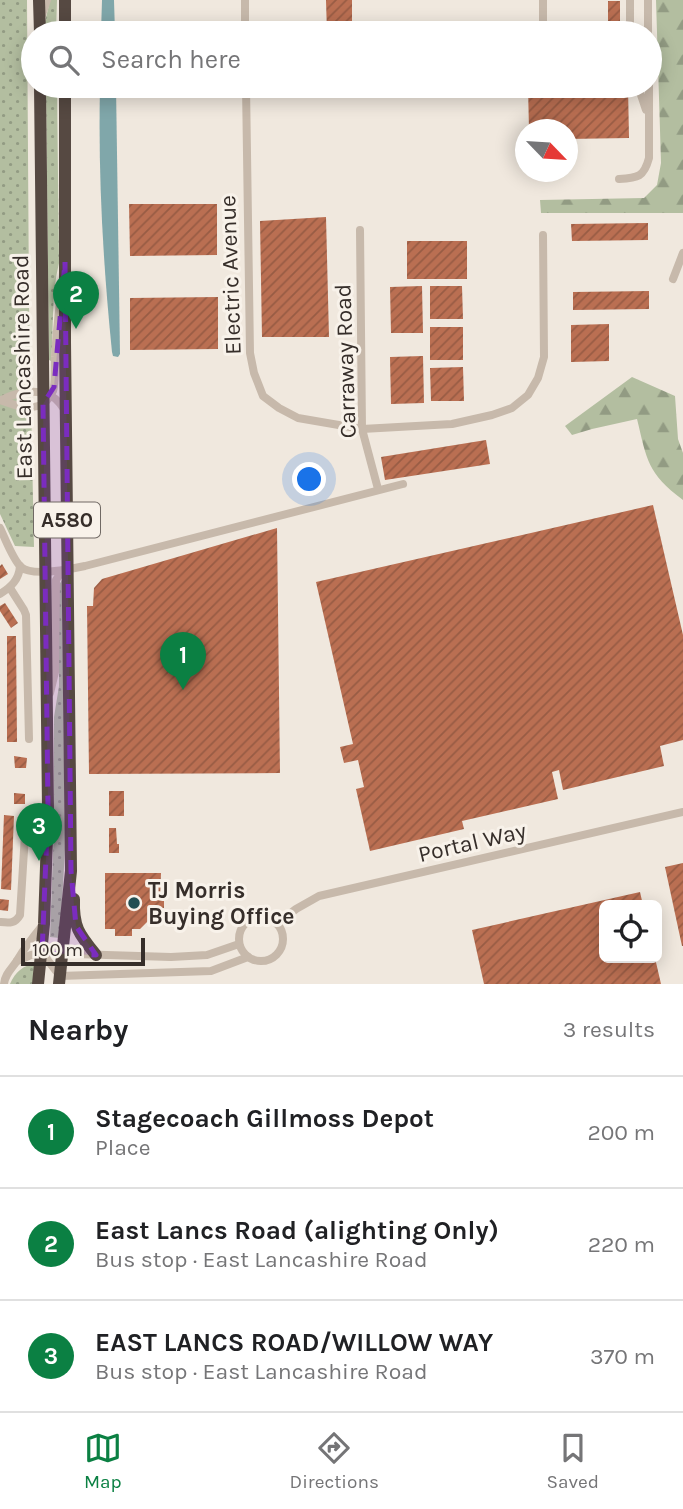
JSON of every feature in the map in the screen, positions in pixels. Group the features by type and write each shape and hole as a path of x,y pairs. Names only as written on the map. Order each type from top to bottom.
{"highway":[{"path":"39,0 40,21"},
{"path":"65,0 65,21"},
{"name":"East Lancashire Road","path":"38,984 44,924 48,810 46,397 40,98"},
{"name":"East Lancashire Road","path":"60,980 71,871 65,98"},
{"name":"A580","path":"71,871 76,926 96,956"}],"street":[{"path":"42,21 47,0"},
{"path":"245,0 245,21"},
{"path":"543,0 543,21"},
{"path":"630,0 630,21"},
{"path":"648,0 649,21"},
{"name":"Electric Avenue","path":"246,98 250,353 254,373 264,396 298,418 362,429 452,424 512,408 528,395 538,378 544,357 543,235"},
{"path":"642,98 649,119"},
{"path":"619,179 634,178 646,169 649,158 649,98"},
{"name":"Carraway Road","path":"360,230 362,429 378,489"},
{"path":"673,279 683,253"},
{"path":"1,400 16,407 36,407 53,390 65,262"},
{"path":"668,264 677,269"},
{"path":"1,400 15,393 46,397 62,405 67,413"},
{"path":"0,528 20,566 32,571 68,569 403,484"},
{"path":"0,594 10,588 17,579 20,566"},
{"path":"47,708 55,672 56,580 68,569"},
{"path":"10,588 26,615 29,738"},
{"name":"Portal Way","path":"277,924 296,909 319,897 683,812"},
{"path":"0,922 13,923 20,915 26,818"},
{"path":"266,917 277,924 283,936 283,943 276,956 270,960 254,961 242,952 239,944 243,926 253,918 266,917"},
{"path":"4,984 4,979 22,950 44,924"},
{"path":"17,961 41,953 171,957 208,955 239,944"},
{"path":"41,953 60,980 211,971 247,957"}],"highlighted area":[{"path":"65,262 71,871 76,926 96,955 42,953 48,809 43,404 54,387"}],"green space":[{"path":"0,0 27,0 27,21 21,21 21,98 28,98 34,547 15,546 0,514"},
{"path":"50,0 57,0 56,21 45,21"},
{"path":"656,0 683,0 683,213 541,213 540,200 644,198 657,185 661,163 659,98 662,98 662,21 657,21"},
{"path":"46,98 57,98 59,263 51,361"},
{"path":"632,377 675,396 678,439 683,453 683,500 662,482 650,465 637,419 572,435 565,426"},
{"path":"62,580 65,849 60,938 50,937 54,717 59,686 59,585"},
{"path":"36,964 34,984 10,984 20,970"}],"water":[{"path":"102,0 114,0 115,21 101,21"},
{"path":"100,98 116,98 118,357 113,356 112,352 100,153"}],"building":[{"path":"326,0 352,0 352,21 327,21"},
{"path":"608,1 620,1 620,21 608,21"},
{"path":"528,98 628,98 629,138 578,139 578,119 529,119"},
{"path":"129,204 217,204 217,255 130,256"},
{"path":"326,217 329,337 262,337 260,221"},
{"path":"648,223 648,240 572,241 571,224"},
{"path":"407,241 467,241 467,279 407,279"},
{"path":"422,286 423,333 391,333 390,287"},
{"path":"430,286 462,286 463,319 430,319"},
{"path":"649,291 649,309 573,310 573,292"},
{"path":"218,297 218,349 130,350 130,298"},
{"path":"609,324 609,361 571,362 571,325"},
{"path":"430,327 463,327 463,360 430,360"},
{"path":"423,356 424,403 391,404 390,357"},
{"path":"463,367 464,401 431,401 430,368"},
{"path":"486,440 490,464 385,480 381,457"},
{"path":"653,505 683,635 683,740 660,746 664,766 563,790 559,770 552,772 558,799 462,821 464,829 370,851 356,789 364,787 358,760 344,763 340,747 353,744 316,582"},
{"path":"277,528 280,773 89,774 87,606 93,606 94,588 102,579"},
{"path":"2,564 8,574 0,579 0,566"},
{"path":"5,603 18,623 11,628 0,611 0,606"},
{"path":"7,636 16,636 17,742 7,742"},
{"path":"14,756 27,758 26,768 15,768"},
{"path":"109,791 124,791 124,816 109,816"},
{"path":"14,793 25,794 25,804 14,804"},
{"path":"4,815 14,816 11,890 1,889"},
{"path":"109,828 116,828 119,853 109,853"},
{"path":"683,863 683,946 682,946 665,867"},
{"name":"TJ Morris Buying Office","path":"105,873 161,873 160,898 164,898 164,908 159,908 140,929 132,929 132,936 115,936 115,929 105,929"},
{"path":"640,892 642,900 605,900"},
{"path":"0,899 9,900 8,911 0,910"},
{"path":"599,901 599,963 656,963 661,984 484,984 472,930"}],"place":[{"name":"East Lancs Road (alighting Only)","path":"76,329"},
{"name":"Stagecoach Gillmoss Depot","path":"183,690"},
{"name":"EAST LANCS ROAD/WILLOW WAY","path":"39,861"},
{"name":"TJ Morris Buying Office","path":"134,903"}]}
